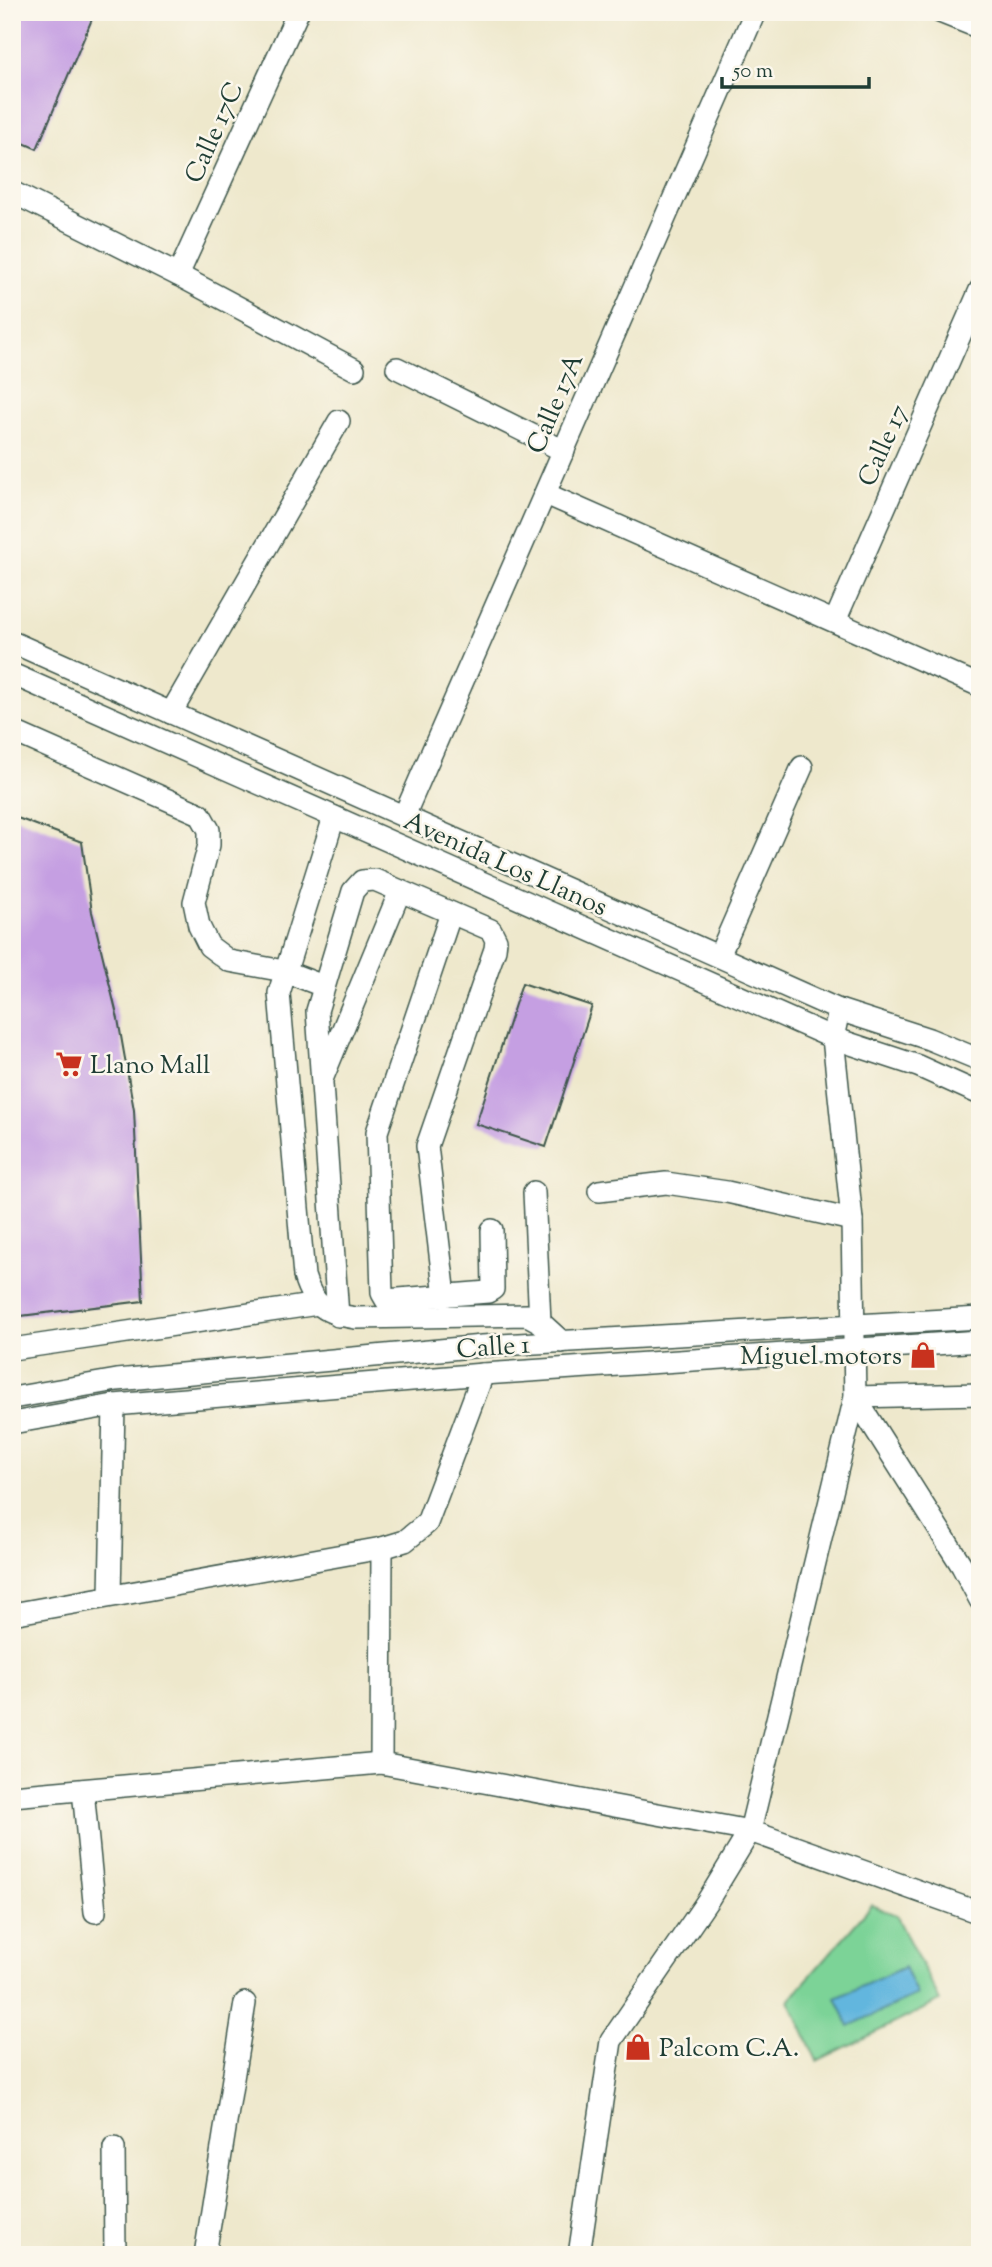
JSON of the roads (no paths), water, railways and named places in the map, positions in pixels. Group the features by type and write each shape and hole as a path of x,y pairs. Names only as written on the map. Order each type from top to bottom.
{"street":[{"name":"Calle 17C","path":"178,275 298,12"},
{"name":"Calle 17A","path":"404,816 755,12"},
{"path":"940,12 980,28"},
{"path":"12,192 178,275 354,369"},
{"name":"Calle 17","path":"835,621 980,290"},
{"path":"397,368 564,451"},
{"path":"171,713 340,421"},
{"path":"546,494 980,686"},
{"name":"Avenida Los Llanos","path":"12,642 839,1010 929,1039 980,1060"},
{"name":"Avenida Los Llanos","path":"12,674 833,1038 918,1066 980,1094"},
{"path":"12,731 200,814 209,830 209,845 194,902 203,936 209,946 229,961 284,971 323,986"},
{"path":"719,956 802,767"},
{"path":"334,817 279,993 303,1262 309,1292 318,1304 338,1316 356,1318 527,1315 540,1321 562,1342"},
{"path":"338,1316 317,1011 353,891 362,881 375,880 491,930 496,940 427,1146 445,1296"},
{"path":"320,1082 400,891"},
{"path":"451,913 377,1132 382,1293 386,1300 488,1292 493,1289 492,1230"},
{"path":"579,2255 611,2041 708,1900 750,1831 855,1397 852,1220 833,1038 839,1010"},
{"path":"599,1191 666,1183 727,1192 852,1220"},
{"path":"534,1192 540,1321"},
{"path":"12,1349 318,1304"},
{"name":"Calle 1","path":"12,1398 130,1379 482,1346 980,1318"},
{"name":"Calle 1","path":"12,1423 114,1405 483,1374 980,1340"},
{"path":"12,1614 382,1548 405,1541 427,1523 483,1374"},
{"path":"855,1397 980,1394"},
{"path":"855,1397 962,1566 980,1600"},
{"path":"110,1595 114,1405"},
{"path":"381,1763 382,1548"},
{"path":"12,1796 381,1763 750,1831 980,1913"},
{"path":"83,1790 95,1912"},
{"path":"205,2255 245,2003"},
{"path":"114,2148 115,2255"}],"water":[{"path":"904,1967 917,1995 849,2026 836,1998"}],"place":[{"name":"Llano Mall","path":"69,1064"},
{"name":"Miguel motors","path":"923,1355"},
{"name":"Palcom C.A.","path":"638,2047"}]}
